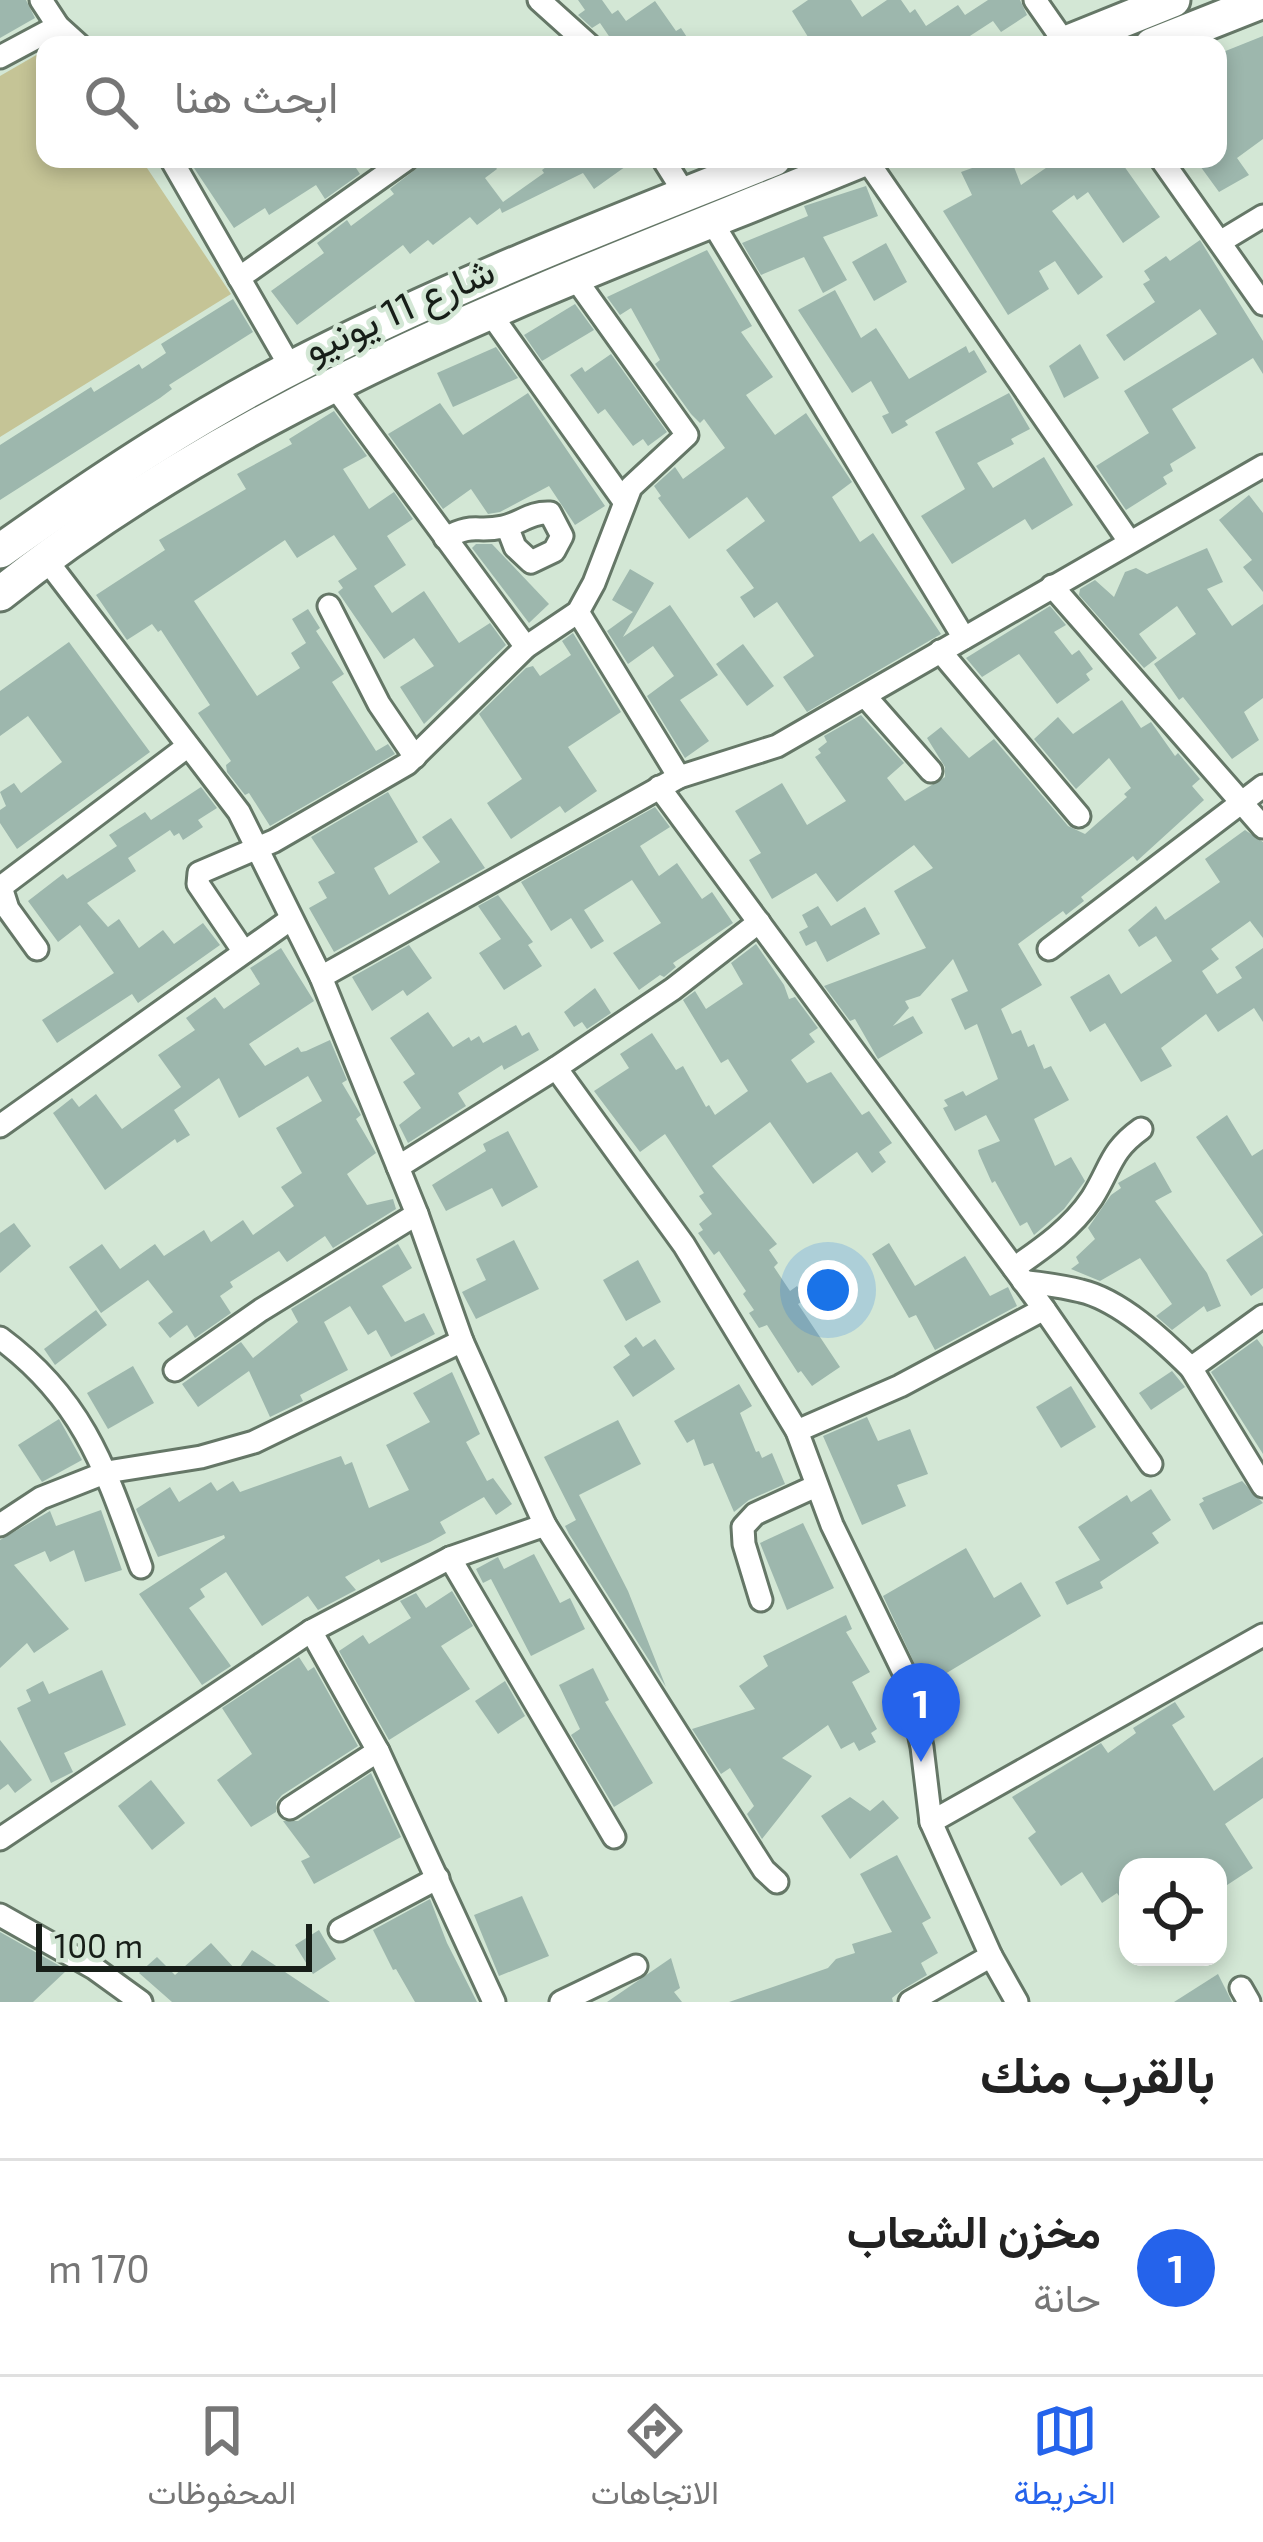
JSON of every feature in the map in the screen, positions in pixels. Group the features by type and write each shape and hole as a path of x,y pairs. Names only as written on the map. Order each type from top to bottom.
{"highway":[{"path":"1083,36 1173,0"},
{"path":"1177,36 1263,1"},
{"name":"شارع 11 يونيو","path":"0,550 120,466 291,368 411,309 751,168"},
{"name":"شارع 11 يونيو","path":"0,594 45,558 204,452 332,383 628,254 843,168"},
{"path":"613,223 628,254"}],"street":[{"path":"41,0 69,36"},
{"path":"539,0 579,36"},
{"path":"1035,0 1058,36"},
{"path":"39,36 58,26"},
{"path":"0,57 36,38"},
{"path":"176,168 291,368"},
{"path":"239,278 394,168"},
{"path":"669,168 686,194"},
{"path":"871,168 1129,541"},
{"path":"1167,168 1263,304"},
{"path":"1220,242 1263,216"},
{"path":"712,221 964,638"},
{"path":"244,952 197,877 202,869 274,841 415,757 526,647 578,612 594,584 623,500 643,472 687,436 575,278"},
{"path":"490,313 623,500"},
{"path":"332,383 526,647"},
{"path":"321,977 669,782 778,746 1263,466"},
{"path":"445,538 469,526 507,526"},
{"path":"45,558 239,812 321,977 417,1214 462,1341 545,1526 764,1870 777,1882"},
{"path":"1052,586 1263,827"},
{"path":"329,606 379,704 415,757"},
{"path":"578,612 669,782 760,922 1019,1274 1150,1464"},
{"path":"940,651 1079,816"},
{"path":"865,696 931,771"},
{"path":"37,949 8,909 1,887 188,746"},
{"path":"1049,949 1263,786"},
{"path":"0,1126 291,919"},
{"path":"398,1167 674,989 760,922"},
{"path":"556,1068 684,1244 796,1431 816,1486 908,1681 931,1822 991,1956 1017,2002"},
{"path":"1019,1274 1092,1197 1114,1151 1141,1130"},
{"path":"175,1370 261,1310 417,1214"},
{"path":"1019,1274 1107,1302 1191,1369 1263,1486"},
{"path":"796,1431 900,1386 1044,1309"},
{"path":"1191,1369 1263,1316"},
{"path":"0,1338 69,1403 107,1472 140,1567"},
{"path":"0,1526 41,1498 107,1472 201,1457 254,1442 462,1341"},
{"path":"761,1600 742,1527 755,1514 816,1486"},
{"path":"0,1839 311,1631 450,1558 545,1526"},
{"path":"450,1558 614,1837"},
{"path":"311,1631 378,1751 494,2002"},
{"path":"931,1822 1263,1635"},
{"path":"290,1808 378,1751"},
{"path":"340,1930 438,1878"},
{"path":"0,1915 94,1968 141,2002"},
{"path":"910,2002 991,1956"},
{"path":"561,2002 636,1966"}],"shaded area":[{"path":"36,55 36,168 147,168 231,294 0,437 0,76"}],"building":[{"path":"0,0 26,0 35,18 0,38"},
{"path":"578,0 602,0 612,14 618,10 626,21 655,1 676,31 681,28 686,36 609,36 600,23 592,28 578,15 585,10"},
{"path":"808,0 851,0 862,17 887,0 901,0 910,13 915,9 926,26 958,5 965,15 988,0 1020,0 1027,15 1001,32 993,21 970,36 807,36 792,11"},
{"path":"1263,36 1263,139 1237,158 1249,175 1219,192 1202,168 1227,168 1227,50"},
{"path":"194,168 356,168 360,174 325,199 316,185 269,215 265,208 234,228"},
{"path":"417,168 496,168 485,178 503,202 545,168 623,168 594,189 583,173 502,213 500,208 477,225 470,217 433,245 428,240 410,254 403,245 297,325 271,291 324,253 317,243 347,220 351,226 394,194 390,189"},
{"path":"1014,168 1021,185 1046,168 1125,168 1160,217 1123,243 1088,192 1077,200 1074,195 1052,211 1103,277 1078,295 1055,261 1039,271 1049,289 1008,315 943,211 972,195 961,172"},
{"path":"866,186 878,216 823,237 847,280 823,293 804,257 761,275 742,243 808,216 804,206"},
{"path":"1200,240 1263,341 1263,374 1253,358 1172,409 1196,448 1170,464 1173,471 1163,477 1167,484 1126,510 1096,466 1149,433 1124,391 1217,334 1200,309 1124,361 1106,335 1155,302 1143,284 1150,280 1144,271 1166,256 1170,261"},
{"path":"886,243 907,282 874,301 852,262"},
{"path":"707,250 752,326 741,332 773,377 746,395 775,435 806,413 852,482 832,497 860,542 873,533 941,634 807,712 783,677 814,656 777,602 754,618 740,597 754,588 726,550 765,521 747,497 689,539 658,498 654,486 675,467 683,479 725,448 704,419 700,423 691,414 655,364 660,360 631,308 620,315 607,297"},
{"path":"835,290 861,338 876,328 909,379 966,346 969,353 974,350 987,372 905,421 908,425 892,434 882,416 889,413 871,381 852,393 798,310"},
{"path":"233,299 253,332 0,500 0,445 91,387 94,392 139,364 142,369 166,353 161,344"},
{"path":"575,304 594,330 542,361 524,335"},
{"path":"1080,344 1099,378 1064,398 1049,366"},
{"path":"496,347 518,378 453,407 437,373"},
{"path":"611,354 667,432 648,446 643,439 633,446 605,409 598,414 570,375 582,367 585,372"},
{"path":"528,393 605,506 575,525 549,486 500,512 488,514 471,489 443,509 388,434 440,403 463,435"},
{"path":"1009,393 1030,429 1011,439 1014,444 977,463 993,488 1044,457 1073,505 1032,530 1025,519 952,564 921,516 965,489 935,432"},
{"path":"334,411 367,456 343,469 369,509 394,492 413,519 387,536 406,565 374,586 392,613 424,591 459,643 490,623 506,645 424,724 400,687 434,666 414,638 384,659 338,592 343,588 338,581 357,569 334,535 297,558 285,540 194,601 257,696 300,668 291,653 306,643 292,619 308,609 320,628 316,631 344,674 332,682 376,751 388,744 395,754 270,826 249,793 245,795 227,772 231,761 198,713 210,705 161,630 152,624 127,640 96,595 165,550 159,540 246,489 237,474 292,444 289,439"},
{"path":"1249,495 1263,513 1263,592 1243,567 1252,560 1219,520"},
{"path":"492,544 549,604 529,623 472,548"},
{"path":"1207,548 1223,582 1207,589 1232,626 1263,604 1263,698 1244,712 1259,740 1232,759 1154,664 1196,634 1177,606 1139,634 1157,658 1144,668 1079,595 1080,589 1095,580 1114,597 1125,572 1136,568 1147,574"},
{"path":"630,569 654,583 623,637 670,605 718,675 680,700 709,741 685,758 647,696 674,676 653,646 628,664 607,631 633,612 612,600"},
{"path":"1050,606 1066,625 1054,632 1072,655 1079,650 1093,669 1086,674 1090,680 1057,704 1019,654 982,677 966,658"},
{"path":"573,633 621,712 568,747 597,791 565,813 560,806 511,839 487,803 522,779 479,714 526,668 533,666 540,676 571,655 562,641"},
{"path":"69,642 150,752 17,849 0,823 0,810 6,806 0,792 14,783 21,793 62,762 28,716 0,736 0,691"},
{"path":"743,644 774,686 747,706 716,664"},
{"path":"1122,700 1141,728 1151,722 1175,756 1178,753 1200,779 1192,786 1204,800 1137,861 1133,856 1066,915 1063,911 1018,944 1042,985 1001,1009 1012,1034 1021,1030 1028,1047 1034,1044 1044,1069 1051,1066 1069,1100 1034,1119 1055,1166 1071,1157 1085,1181 1064,1209 1034,1235 1027,1222 1020,1226 979,1154 978,1150 1000,1141 986,1115 955,1131 943,1108 948,1106 944,1100 963,1091 966,1096 998,1079 977,1024 965,1030 951,999 968,991 953,959 920,996 905,1001 909,1008 893,1026 913,1016 923,1033 878,1059 855,1019 850,1021 824,986 926,948 894,891 933,868 914,845 837,902 816,873 772,899 749,860 761,853 735,811 782,783 807,825 846,801 815,757 827,742 824,736 861,715 904,763 887,778 905,801 945,777 945,767 927,738 941,727 969,758 994,739 1068,826 1085,834 1131,788 1109,758 1076,789 1034,739 1058,717 1073,734"},
{"path":"201,787 217,808 198,820 203,827 183,840 170,830 128,858 136,871 87,903 108,927 119,919 139,948 163,930 174,944 203,923 220,945 138,1003 132,994 57,1043 42,1020 114,973 80,925 58,942 28,901 63,874 67,879 117,846 109,835 145,812 151,820"},
{"path":"388,792 418,842 374,868 389,895 440,862 422,837 451,818 485,868 334,952 309,908 327,898 318,882 335,873 311,837"},
{"path":"655,807 670,827 640,846 659,876 677,863 702,899 712,892 733,923 673,963 676,967 664,977 660,975 639,990 613,953 661,923 632,880 584,910 604,941 591,949 571,918 551,931 521,882"},
{"path":"1245,830 1263,842 1263,938 1250,921 1211,949 1219,959 1202,971 1217,994 1242,978 1235,967 1263,948 1263,1022 1254,1008 1218,1032 1206,1014 1161,1048 1172,1066 1141,1082 1105,1023 1090,1032 1070,997 1109,974 1121,994 1172,961 1156,936 1139,947 1128,930 1156,906 1165,920 1220,882 1205,859"},
{"path":"498,895 533,942 528,945 542,966 504,990 479,953 501,939 478,906"},
{"path":"818,906 831,926 865,907 880,934 827,962 816,941 806,946 799,932 808,927 802,915"},
{"path":"756,944 789,999 795,997 818,1028 809,1034 815,1042 791,1060 807,1083 831,1072 862,1115 869,1111 892,1143 879,1152 886,1162 872,1173 857,1152 813,1184 770,1122 712,1166 777,1244 769,1250 778,1263 774,1267 790,1291 797,1286 806,1299 798,1304 840,1367 812,1386 767,1325 759,1328 749,1313 754,1310 743,1294 746,1291 719,1251 714,1255 698,1233 703,1230 699,1224 712,1214 699,1196 704,1193 665,1134 640,1152 594,1091 629,1068 620,1054 652,1033 676,1070 683,1066 715,1115 748,1091 728,1059 721,1063 683,1000 695,991 706,1009 743,984 731,963"},
{"path":"409,945 432,978 407,996 403,990 372,1011 352,977"},
{"path":"281,948 314,1001 249,1044 265,1066 298,1047 306,1051 330,1040 347,1080 342,1083 361,1115 356,1119 376,1153 347,1174 367,1205 393,1199 396,1209 333,1248 325,1236 287,1262 279,1251 230,1282 233,1287 220,1296 231,1313 195,1338 187,1325 170,1338 158,1323 173,1312 148,1280 101,1313 69,1267 102,1244 120,1269 155,1244 164,1256 204,1230 211,1242 243,1220 253,1235 294,1206 281,1187 302,1173 276,1128 322,1101 308,1076 239,1118 219,1078 174,1110 190,1135 177,1143 175,1139 105,1190 53,1113 72,1098 79,1107 96,1094 122,1129 181,1087 158,1055 195,1030 186,1018 215,997 224,1009 260,984 250,968"},
{"path":"595,988 611,1013 587,1029 582,1022 574,1027 564,1012"},
{"path":"428,1012 453,1047 469,1037 471,1041 479,1036 483,1043 516,1025 522,1036 529,1032 539,1050 504,1070 502,1065 458,1093 466,1106 408,1143 399,1125 421,1108 403,1082 415,1074 390,1038"},
{"path":"1227,1115 1252,1156 1263,1149 1263,1235 1196,1137"},
{"path":"508,1131 538,1187 502,1207 492,1188 446,1211 432,1185 486,1151 483,1144"},
{"path":"1155,1162 1172,1192 1155,1201 1207,1273 1221,1306 1207,1312 1204,1306 1172,1330 1156,1316 1172,1304 1140,1258 1100,1281 1071,1269 1095,1239 1088,1228 1121,1188 1118,1183"},
{"path":"14,1223 31,1246 0,1273 0,1233"},
{"path":"1263,1235 1263,1288 1251,1296 1226,1260"},
{"path":"514,1240 539,1289 476,1319 462,1292 486,1280 476,1259"},
{"path":"889,1243 915,1286 965,1256 990,1296 1008,1287 1017,1306 935,1350 916,1315 909,1318 872,1254"},
{"path":"398,1244 412,1268 382,1286 405,1322 424,1313 435,1334 391,1357 376,1330 368,1335 350,1306 324,1322 348,1370 300,1395 303,1401 270,1417 249,1371 198,1407 182,1384 241,1342 253,1358 298,1322 291,1309"},
{"path":"638,1260 661,1302 626,1321 603,1280"},
{"path":"96,1310 107,1325 55,1365 44,1349"},
{"path":"636,1337 643,1347 655,1339 675,1369 633,1397 613,1367 630,1355 624,1346"},
{"path":"1257,1339 1263,1347 1263,1454 1211,1372"},
{"path":"133,1366 154,1403 108,1429 87,1393"},
{"path":"1172,1371 1185,1387 1151,1410 1139,1393"},
{"path":"452,1372 480,1434 466,1442 487,1481 493,1478 512,1504 496,1515 484,1497 440,1522 446,1533 345,1577 356,1590 318,1610 308,1596 262,1626 226,1572 200,1589 205,1597 189,1608 231,1666 202,1685 139,1594 224,1535 158,1557 136,1509 170,1487 179,1502 211,1482 217,1491 233,1481 240,1492 341,1456 345,1465 352,1462 369,1508 409,1490 386,1445 430,1422 413,1393"},
{"path":"739,1384 752,1406 740,1413 756,1452 762,1458 772,1453 785,1484 734,1512 713,1463 704,1466 694,1439 687,1443 674,1421"},
{"path":"1071,1386 1096,1427 1061,1448 1036,1407"},
{"path":"867,1417 878,1441 910,1429 928,1474 897,1485 906,1506 862,1525 823,1436"},
{"path":"59,1419 82,1460 42,1482 18,1445"},
{"path":"618,1420 641,1464 579,1495 628,1591 666,1687 569,1534 565,1526 576,1520 544,1457"},
{"path":"1242,1481 1263,1503 1213,1530 1199,1504 1202,1498"},
{"path":"1151,1489 1171,1520 1152,1533 1159,1543 1100,1582 1103,1588 1067,1605 1055,1582 1100,1560 1078,1527 1127,1495 1131,1502"},
{"path":"101,1510 122,1570 85,1582 74,1550 50,1562 45,1551 14,1565 69,1629 34,1653 27,1643 0,1668 0,1540 50,1511 56,1526"},
{"path":"803,1523 834,1588 787,1610 760,1543"},
{"path":"966,1548 994,1598 1021,1582 1041,1616 925,1686 883,1596"},
{"path":"534,1554 560,1603 570,1598 585,1629 531,1656 491,1579 483,1583 476,1569 498,1557 504,1569"},
{"path":"452,1591 473,1626 441,1646 470,1689 389,1740 339,1651 363,1635 369,1644 411,1618 400,1601 416,1593 426,1608"},
{"path":"846,1615 852,1629 846,1632 870,1672 852,1682 877,1729 871,1733 876,1742 859,1751 854,1742 841,1749 828,1725 782,1758 812,1776 762,1839 747,1814 754,1806 730,1768 721,1774 692,1729 755,1709 739,1686 768,1666 763,1656"},
{"path":"299,1657 308,1671 314,1667 358,1746 282,1795 276,1812 251,1827 217,1780 252,1754 222,1708"},
{"path":"593,1668 609,1700 605,1702 653,1783 614,1807 571,1735 580,1729 559,1685"},
{"path":"102,1670 126,1725 64,1753 73,1772 51,1783 17,1708 31,1701 26,1690 43,1681 49,1694"},
{"path":"505,1681 525,1716 498,1734 475,1701"},
{"path":"1175,1702 1185,1717 1172,1725 1214,1791 1263,1757 1263,1798 1225,1824 1253,1868 1227,1885 1227,1858 1119,1858 1119,1896 1102,1903 1082,1872 1061,1886 1028,1838 1036,1832 1012,1797 1101,1743 1108,1753 1136,1733 1133,1728"},
{"path":"0,1740 32,1780 15,1793 8,1784 0,1790"},
{"path":"371,1773 401,1837 314,1884 301,1861 310,1857 283,1821 298,1821"},
{"path":"151,1780 185,1823 152,1850 118,1806"},
{"path":"850,1797 870,1811 883,1800 899,1818 850,1859 821,1816"},
{"path":"897,1855 931,1918 922,1923 938,1953 921,1963 927,1975 902,1990 893,2002 729,2002 828,1968 836,1959 855,1953 852,1944 892,1932 860,1874"},
{"path":"522,1896 549,1956 499,1976 474,1915"},
{"path":"430,1899 477,2002 415,2002 373,1930"},
{"path":"319,1930 336,1959 313,1974 295,1945"},
{"path":"0,1932 67,1970 33,2002 0,2002"},
{"path":"211,1943 237,1971 252,1950 330,2002 172,2002 139,1973 157,1957 175,1975"},
{"path":"671,1958 680,1988 674,1992 682,2002 607,2002"},
{"path":"1218,1974 1232,2002 1174,2002"}],"place":[{"name":"مخزن الشعاب","path":"921,1762"}]}
